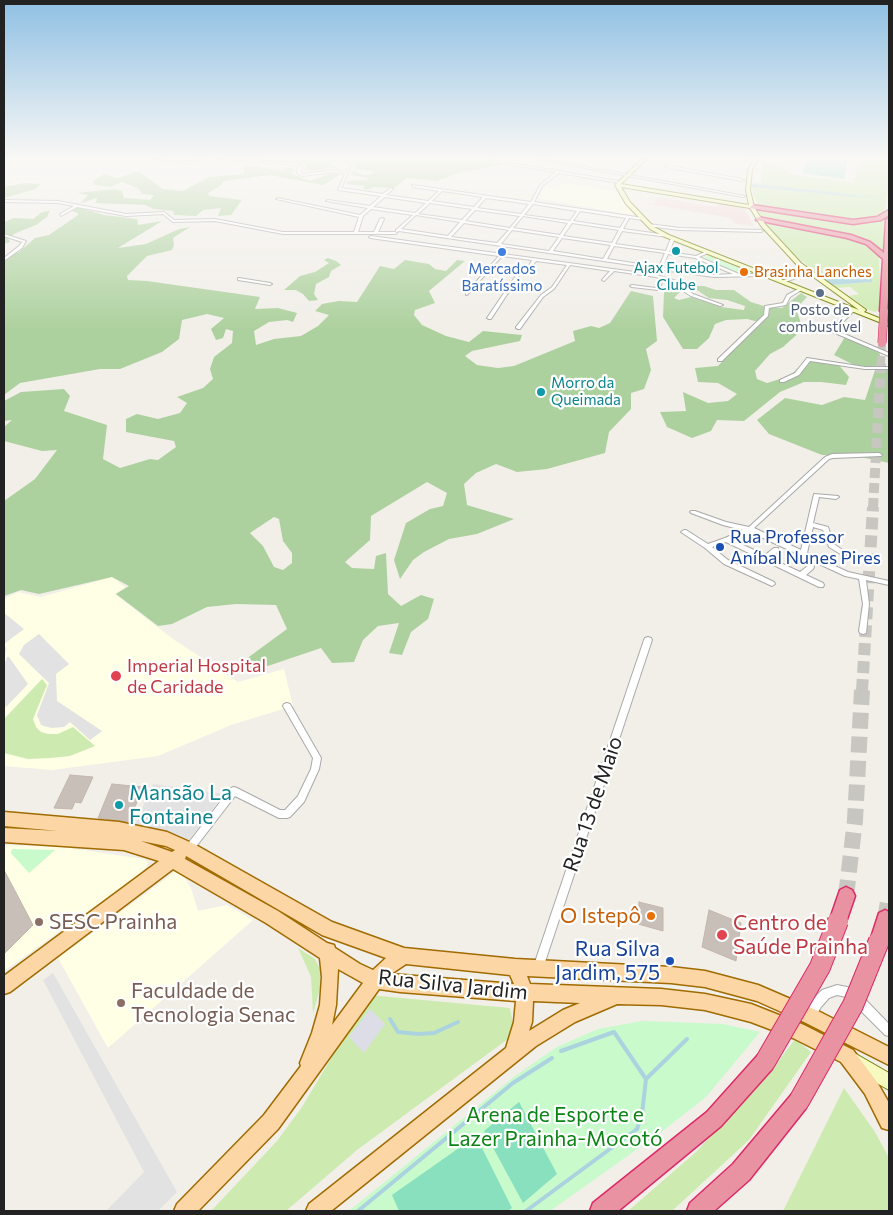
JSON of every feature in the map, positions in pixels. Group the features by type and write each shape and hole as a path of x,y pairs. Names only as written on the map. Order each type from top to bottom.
{"highway":[{"path":"811,216 856,222 879,219 884,216"},
{"path":"882,343 889,220"},
{"path":"758,223 773,222 839,233 859,239 874,247 887,259"},
{"path":"600,1211 714,1119 764,1062 802,1001 820,967 846,896"},
{"path":"699,1211 741,1172 774,1134 799,1101 853,1005 879,940 885,919"}],"main road":[{"path":"640,216 648,225 670,237 889,324"},
{"path":"754,216 773,241 806,274 853,310"},
{"path":"773,241 816,277 879,320"},
{"path":"853,310 861,308"},
{"name":"Rua Silva Jardim","path":"4,819 120,829 152,835 189,849 328,929 404,956 515,967 671,975 705,979 758,993 810,1016 889,1056"},
{"name":"Rua Silva Jardim","path":"4,835 124,843 175,860 328,951 354,970 375,980 400,984 705,1002 751,1013 798,1031 847,1056 889,1082"},
{"path":"4,986 189,849"},
{"path":"299,1085 321,1033 328,1004 330,977 328,951"},
{"path":"184,1211 250,1147 299,1085 375,980 388,966 404,956"},
{"path":"514,1052 523,1022 524,992 515,967"},
{"path":"316,1211 514,1052 569,1016 616,996"},
{"path":"847,1056 871,1088 889,1121"}],"street":[{"path":"167,216 172,221 215,220 283,233 356,232 373,234 389,238 659,277 678,283 680,287 692,295 721,305"},
{"path":"356,232 361,216"},
{"path":"389,238 414,216"},
{"path":"420,216 696,257 740,276"},
{"path":"441,245 468,216"},
{"path":"491,253 521,216"},
{"path":"527,216 670,237 667,253 661,268 658,289"},
{"path":"551,250 575,216"},
{"path":"619,216 643,219"},
{"path":"605,259 628,217"},
{"path":"373,234 382,218"},
{"path":"648,225 680,229 758,223"},
{"path":"373,234 397,231 449,236 714,276 764,275"},
{"path":"4,235 24,241 21,247 4,260"},
{"path":"696,257 707,252"},
{"path":"468,294 502,254"},
{"path":"489,318 520,272 530,267 536,259"},
{"path":"518,328 542,296 553,288 569,264"},
{"path":"604,280 613,270"},
{"path":"781,282 806,274"},
{"path":"239,279 270,284"},
{"path":"632,286 658,289 680,287"},
{"path":"720,360 766,315 768,307 785,304 788,296 801,290"},
{"path":"853,310 832,330 889,355"},
{"path":"782,381 798,374 809,359 865,368 889,368"},
{"path":"707,546 750,529 827,458 880,455"},
{"path":"804,553 816,494 836,497"},
{"path":"692,512 725,524 750,529 847,574 889,583"},
{"path":"811,524 826,530 831,545 844,553"},
{"path":"684,532 707,546 726,562 772,584"},
{"path":"726,540 821,585"},
{"path":"765,558 776,550"},
{"path":"801,575 811,567"},
{"path":"862,578 866,604 863,631"},
{"name":"Rua 13 de Maio","path":"538,968 648,640"},
{"path":"189,849 234,792 279,814 287,814 294,809 301,799 315,769 317,758 287,706"},
{"path":"810,1016 817,1002 826,994 837,990 848,992 889,1031"}],"shaded area":[{"path":"717,216 748,216 754,226 735,224 730,218"},
{"name":"Imperial Hospital de Caridade","path":"112,577 125,587 115,594 173,639 238,682 284,669 293,706 231,725 158,756 52,770 4,766 4,660 7,648 4,646 4,599 18,592 41,597"},
{"path":"4,613 24,629 4,644"},
{"path":"39,634 69,664 56,674 57,701 102,731 90,740 70,722 64,727 51,728 41,725 37,715 49,683 19,654 24,645"},
{"path":"7,657 9,657 28,684 4,707 4,666"},
{"path":"153,784 224,794 189,840 135,825"},
{"name":"SESC Prainha","path":"4,845 62,847 144,859 148,863 143,872 4,971"},
{"name":"Faculdade de Tecnologia Senac","path":"179,869 191,888 198,911 227,905 253,920 108,1048 58,958"},
{"path":"53,973 177,1192 158,1211 106,1211 144,1172 43,980"},
{"path":"370,1009 385,1024 364,1053 349,1037"}],"green space":[{"path":"37,216 48,216 36,225 8,238 10,242 4,244 4,222 14,218 33,219"},
{"path":"77,216 110,216 137,219 138,225 162,221 118,248 146,244 179,229 190,227 173,238 174,245 172,250 147,256 127,276 128,280 260,297 255,309 278,308 297,313 293,322 287,320 269,322 254,331 256,345 274,339 301,336 318,326 329,315 315,311 322,304 339,301 357,302 380,266 394,269 405,260 429,264 435,269 446,271 457,260 465,261 429,291 435,303 415,310 414,315 422,325 446,336 469,342 483,331 522,335 520,341 472,351 465,356 477,365 498,368 514,366 575,341 573,331 591,326 599,328 610,323 631,291 653,296 657,341 646,349 651,370 644,389 631,393 631,409 609,432 605,453 547,469 517,472 496,464 476,473 464,484 467,505 514,519 477,534 449,539 424,552 413,560 400,579 394,560 406,523 430,509 443,506 447,493 427,482 371,516 370,540 345,562 352,568 374,569 376,556 386,553 388,594 401,606 421,595 434,599 428,619 411,632 402,655 389,653 399,623 378,626 363,640 354,662 332,663 321,648 253,671 231,670 287,629 276,605 236,604 207,607 172,624 158,626 116,594 129,586 112,577 39,594 21,590 4,596 4,501 35,479 57,450 42,451 4,441 4,427 12,420 4,421 4,401 21,392 64,389 70,396 64,411 107,425 103,459 120,468 150,459 158,460 176,447 174,441 126,432 126,419 137,414 158,419 180,413 187,403 177,397 203,388 213,379 210,369 214,357 232,343 233,331 226,329 223,338 216,340 211,329 224,318 207,314 182,320 179,339 162,352 120,369 100,369 20,383 4,395 4,259 19,252 35,238 49,235","holes":["274,517 279,519 283,541 292,553 292,563 283,570 274,567 263,546 250,533"]},
{"path":"761,216 801,216 848,223 872,223 885,218 883,252 874,245 852,235 762,218"},
{"path":"816,216 880,216 877,218 850,221"},
{"path":"770,223 855,239 870,245 878,253 879,258 881,309 875,312 869,310 849,296 859,294 850,287 836,288 832,285 871,282 854,274 820,276 779,242 766,225"},
{"path":"709,255 755,274 740,275 701,258"},
{"path":"328,258 341,265 331,271 329,277 316,284 314,294 318,300 309,301 296,290 284,290 300,276 315,272 329,263 324,260"},
{"path":"691,286 704,286 716,290 734,290 751,302 767,307 782,308 801,293 807,297 796,309 803,329 783,347 770,354 755,371 757,379 767,383 790,376 805,361 823,362 837,363 849,377 846,385 804,382 780,392 744,421 717,420 711,431 692,438 667,427 660,412 686,411 683,392 708,403 728,401 737,394 718,383 698,382 695,368 718,366 759,322 747,319 726,320 715,324 709,338 697,349 683,349 663,317 664,292 681,291 674,298 679,300 691,297 721,307 744,310 745,306 727,300 709,298"},
{"path":"845,337 879,353 889,372 889,463 856,456 822,455 769,434 757,420 785,398 822,405 844,397 865,400 875,370 856,366 834,355"},
{"path":"42,679 47,685 33,719 36,727 41,732 58,734 73,727 95,746 70,756 51,758 28,759 4,753 4,719"},
{"path":"12,849 55,850 29,873 11,853"},
{"path":"298,948 315,959 321,971 320,988 313,1014 311,977"},
{"path":"369,995 510,1008 513,1024 512,1036 357,1150 286,1211 211,1211 277,1141 302,1107"},
{"name":"Arena de Esporte e Lazer Prainha-Mocotó","path":"642,1021 723,1024 760,1032 706,1097 660,1133 550,1211 349,1211 515,1076 557,1047 598,1029"},
{"path":"795,1039 811,1052 749,1140 672,1211 628,1211 696,1152 772,1070"},
{"path":"844,1088 875,1132 889,1158 889,1211 783,1211"},
{"path":"519,1102 557,1174 523,1203 484,1131"},
{"path":"476,1136 512,1208 508,1211 399,1211 392,1195"}],"water":[{"path":"854,274 872,276 872,282 831,285 822,278"}],"building":[{"path":"70,775 93,777 81,803 75,802 72,809 54,808"},
{"name":"Mansão La Fontaine","path":"112,784 143,787 129,822 98,818"},
{"path":"4,870 33,925 4,954"},
{"name":"O Istepô","path":"639,902 663,908 663,931 638,924"},
{"name":"Centro de Saúde Prainha","path":"709,910 741,923 736,961 702,947"}],"waterway":[{"path":"390,1019 398,1032 418,1034 434,1033 458,1022"},
{"path":"561,1051 614,1032 646,1079"},
{"path":"646,1079 687,1039"},
{"path":"358,1211 513,1083 552,1058"},
{"path":"526,1211 637,1129 642,1114 646,1079"}],"tunnel":[{"path":"881,364 882,343"},
{"path":"873,508 881,363"},
{"path":"862,691 873,507"},
{"path":"846,896 855,820 862,690"},
{"path":"885,919 889,896"}],"place":[{"name":"Ajax Futebol Clube","path":"676,251"},
{"name":"Mercados Baratíssimo","path":"502,252"},
{"name":"Brasinha Lanches","path":"744,272"},
{"name":"Posto de combustível","path":"820,293"},
{"name":"Morro da Queimada","path":"541,392"},
{"name":"Rua Professor Aníbal Nunes Pires","path":"720,547"},
{"name":"Imperial Hospital de Caridade","path":"116,676"},
{"name":"Mansão La Fontaine","path":"119,805"},
{"name":"O Istepô","path":"651,916"},
{"name":"SESC Prainha","path":"39,922"},
{"name":"Centro de Saúde Prainha","path":"722,935"},
{"name":"Rua Silva Jardim, 575","path":"670,961"},
{"name":"Faculdade de Tecnologia Senac","path":"121,1003"}]}
